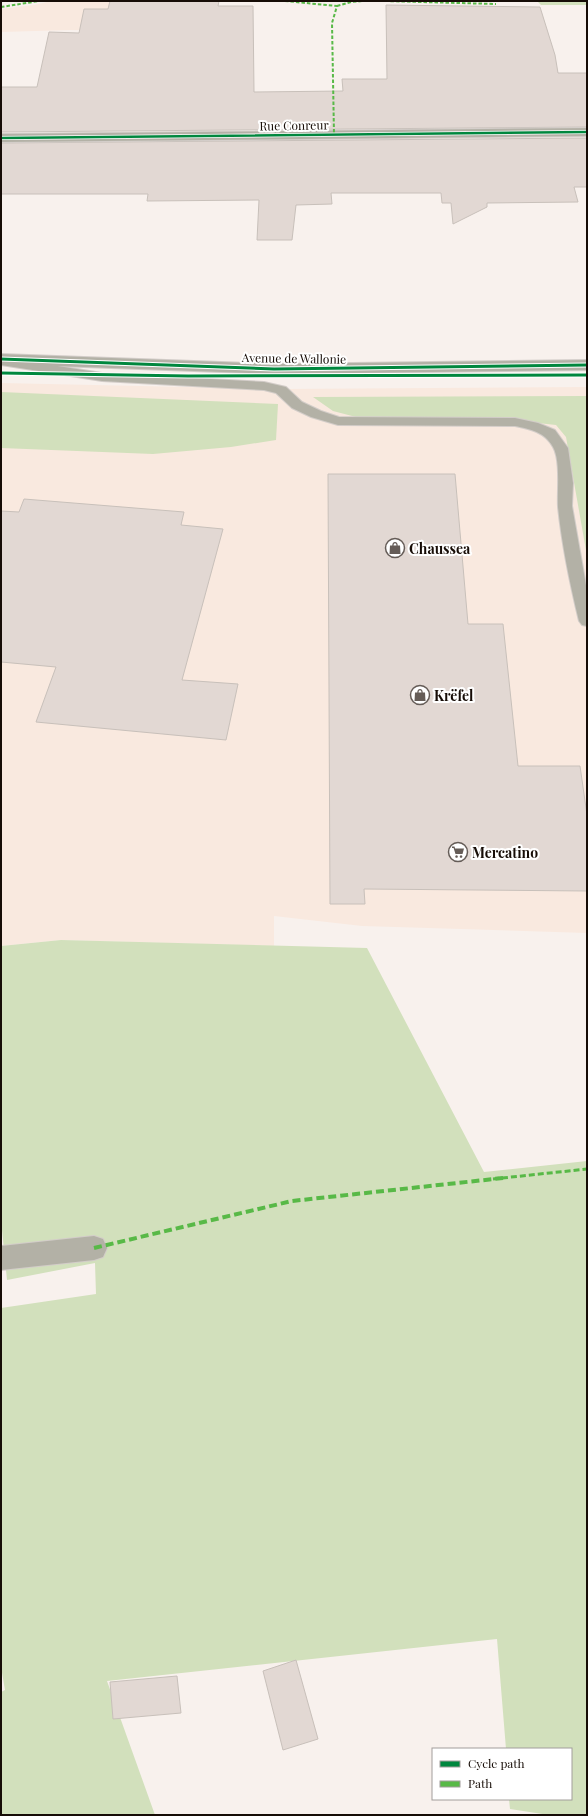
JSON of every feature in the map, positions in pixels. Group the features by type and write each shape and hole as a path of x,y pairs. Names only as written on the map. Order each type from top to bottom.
{"street":[{"name":"Rue Conreur","path":"1,138 587,132"},
{"name":"Avenue de Wallonie","path":"1,360 274,369 587,366"},
{"path":"1,1258 94,1248"}],"lane":[{"name":"Avenue de Wallonie","path":"1,360 102,377 264,386 281,390 297,405 338,422 515,422 533,426 550,433 561,448 566,483 565,506 576,577 587,621"}],"shaded area":[{"path":"51,1 193,1 122,31 70,30 1,32 1,9 34,5"},
{"path":"1,383 280,389 587,387 587,933 362,926 274,916 274,946 61,940 1,946"}],"green space":[{"path":"537,1 587,1 587,5 541,5"},
{"path":"1,392 278,404 276,440 231,447 153,454 1,448"},
{"path":"587,396 587,556 566,437 556,425 510,420 356,417 333,411 313,397"},
{"path":"61,940 367,948 484,1172 587,1161 587,1815 549,1815 510,1809 509,1800 572,1800 572,1748 506,1748 497,1639 107,1681 155,1815 1,1815 1,1692 5,1690 1,1667 1,1308 96,1294 95,1263 7,1280 1,1220 1,946"}],"building":[{"path":"110,1 219,1 218,6 253,6 254,92 343,91 342,79 387,79 386,5 540,7 555,55 558,73 587,73 587,127 1,132 1,87 37,87 49,32 79,33 84,9 108,9"},
{"path":"587,138 587,187 574,187 578,202 487,203 487,207 453,224 451,203 442,203 441,193 331,193 332,204 296,205 292,240 257,240 259,200 147,201 148,194 1,194 1,143"},
{"path":"328,474 455,474 468,624 503,624 518,766 580,766 587,815 587,891 364,889 365,904 330,904"},
{"path":"24,499 184,512 181,525 223,529 182,680 238,684 226,740 36,722 56,667 1,662 1,511 19,512"},
{"path":"296,1660 318,1739 283,1750 263,1671"},
{"path":"177,1676 181,1713 113,1719 110,1682"}],"marked path":[{"path":"1,7 39,1"},
{"path":"285,1 337,6 332,23 334,135"},
{"path":"337,6 351,2 363,1"},
{"path":"385,1 496,4"},
{"path":"94,1248 292,1201 587,1169"}],"cycle path":[{"path":"1,138 587,132"},
{"path":"1,359 274,369 587,365"},
{"path":"1,373 188,376 587,375"}],"place":[{"name":"Chaussea","path":"395,548"},
{"name":"Krëfel","path":"420,695"},
{"name":"Mercatino","path":"458,852"}]}
